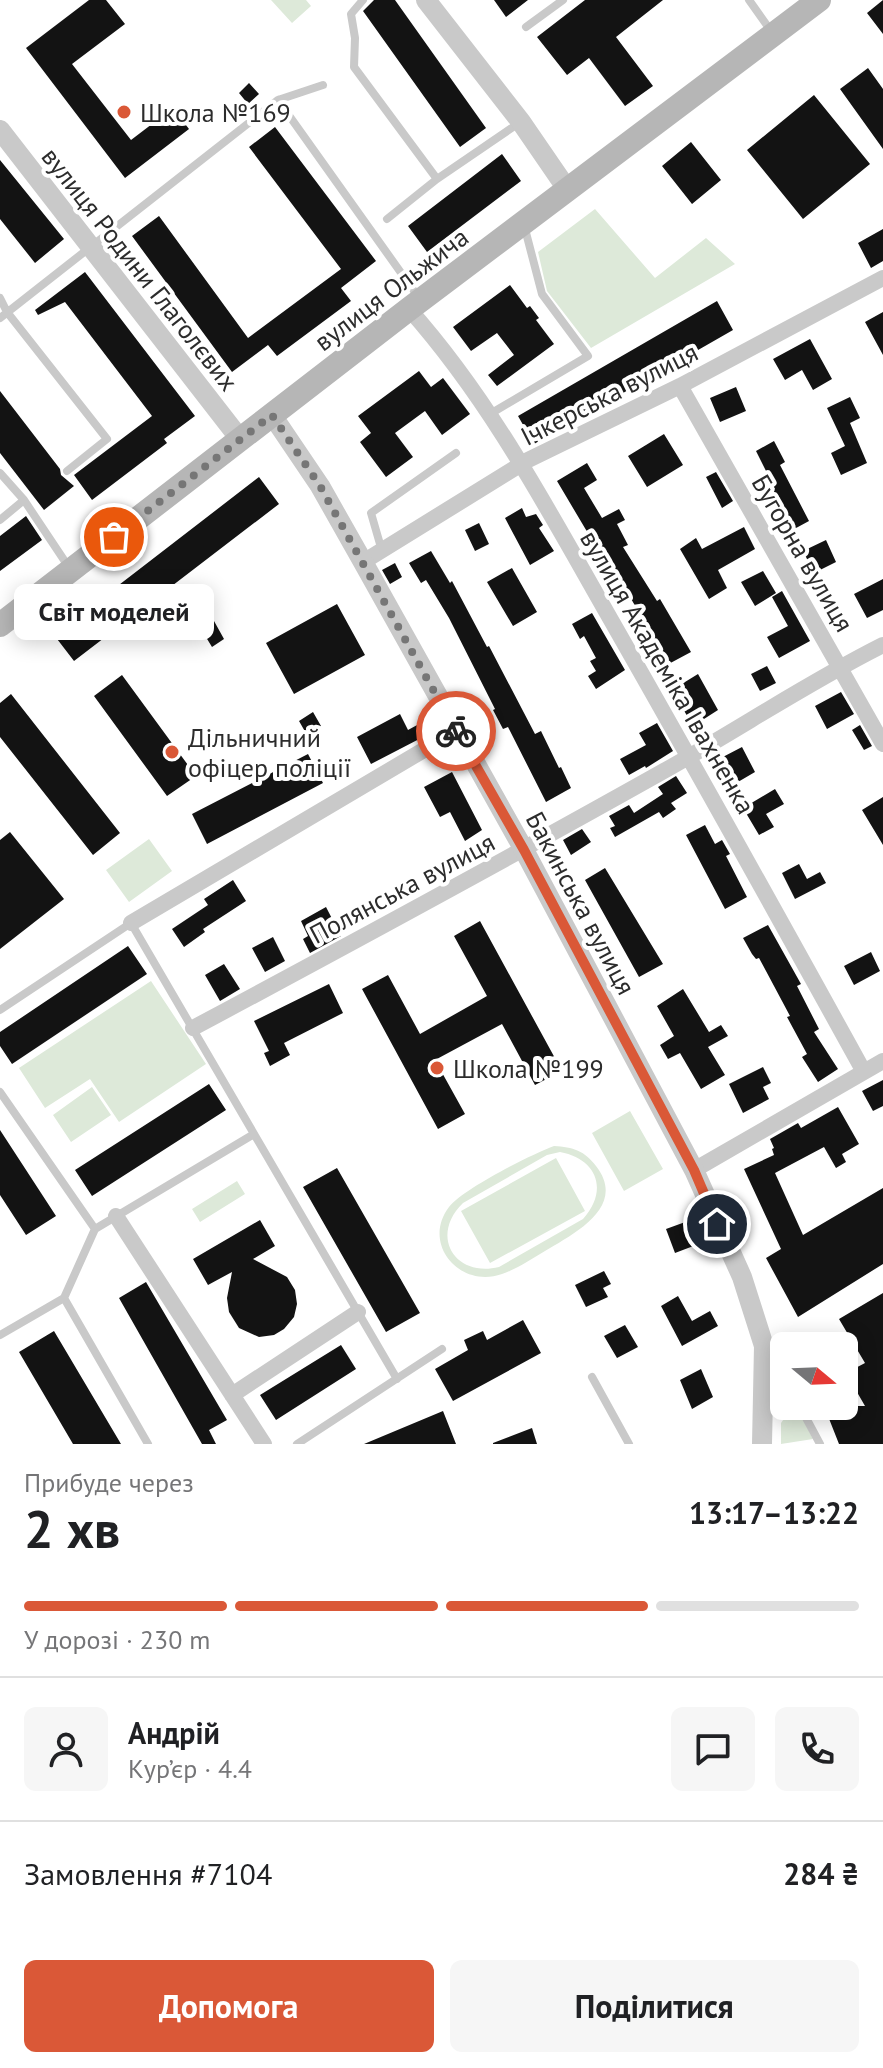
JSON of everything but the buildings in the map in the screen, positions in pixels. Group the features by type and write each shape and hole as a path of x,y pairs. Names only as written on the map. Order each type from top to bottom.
{"main road":[{"name":"вулиця Ольжича","path":"0,625 567,189 819,0"}],"street":[{"path":"426,0 521,122 567,189"},
{"name":"вулиця Родини Глаголєвих","path":"0,130 240,439"},
{"name":"Ічкерська вулиця","path":"363,562 522,464 680,386 883,278"},
{"name":"вулиця Академіка Івахненка","path":"415,305 522,464 690,757 864,1072"},
{"name":"Бугорна вулиця","path":"680,386 883,744"},
{"name":"Бакинська вулиця","path":"272,415 320,486 524,850 694,1170 742,1277 764,1346 762,1444"},
{"name":"Полянська вулиця","path":"193,1028 524,850 883,645"},
{"path":"131,923 456,731"},
{"path":"694,1170 883,1061"},
{"path":"116,1216 149,1256 264,1444"},
{"path":"232,1395 358,1312"}],"lane":[{"path":"363,0 351,14 355,38 354,67 437,179"},
{"path":"526,27 563,0"},
{"path":"749,0 774,35"},
{"path":"4,315 278,100 323,85"},
{"path":"278,100 415,305"},
{"path":"387,219 437,179 521,122"},
{"path":"490,414 588,356 542,294 524,225"},
{"path":"0,298 4,315 107,439 67,471"},
{"path":"382,552 371,513 456,453"},
{"path":"0,473 24,500 71,570"},
{"path":"0,520 24,500"},
{"path":"2,1004 131,923 397,1379"},
{"path":"0,1092 95,1229"},
{"path":"0,1335 64,1298 95,1229 254,1134"},
{"path":"64,1298 148,1444"},
{"path":"302,1443 442,1349"},
{"path":"592,1377 629,1444"},
{"path":"765,1377 770,1382"},
{"path":"807,1420 820,1444"}],"green space":[{"path":"271,0 306,0 311,6 292,23"},
{"path":"595,209 655,278 706,238 735,264 591,348 547,291 538,252"},
{"path":"149,839 172,871 129,902 106,870"},
{"path":"151,981 206,1064 119,1122 90,1079 45,1108 19,1068"},
{"path":"92,1087 111,1115 71,1142 53,1115"},
{"path":"630,1111 663,1169 624,1191 592,1133"},
{"path":"554,1146 583,1153 596,1166 604,1181 605,1194 593,1218 508,1272 487,1277 459,1269 442,1248 442,1221 449,1207 483,1182","holes":["560,1152 573,1156 590,1169 597,1187 596,1197 583,1219 499,1267 483,1269 470,1266 452,1252 448,1228 463,1203 547,1155"]},
{"path":"556,1158 585,1211 490,1263 461,1211"},
{"path":"237,1181 245,1194 200,1222 192,1209"},
{"path":"783,1420 803,1420 813,1439 781,1444"}],"way so far":[{"path":"114,537 272,415 320,486 456,731"}],"place":[{"name":"Школа №169","path":"124,112"},
{"name":"Світ моделей","path":"114,537"},
{"name":"Дільничний офіцер поліції","path":"172,752"},
{"name":"Школа №199","path":"437,1068"}],"route":[{"path":"456,731 524,850 694,1170 717,1224"}]}
